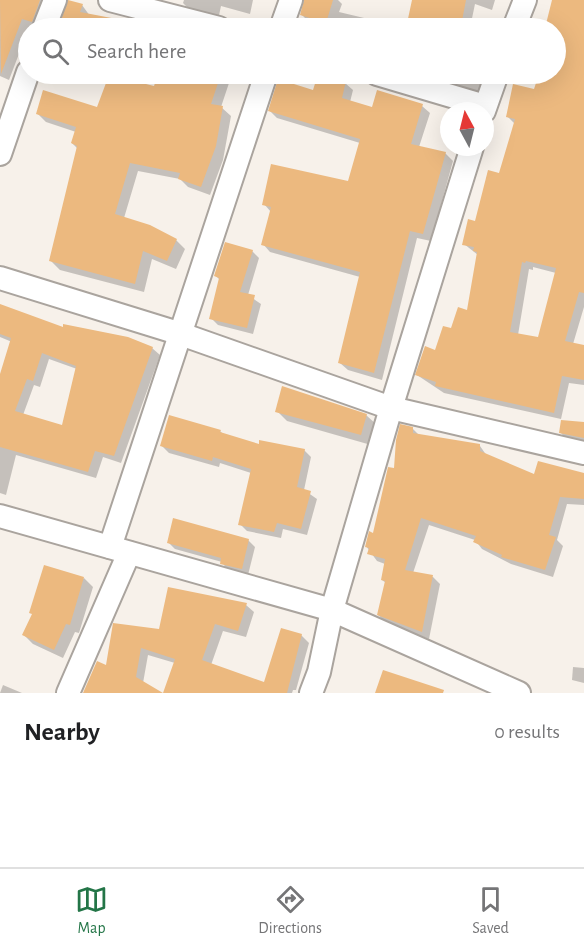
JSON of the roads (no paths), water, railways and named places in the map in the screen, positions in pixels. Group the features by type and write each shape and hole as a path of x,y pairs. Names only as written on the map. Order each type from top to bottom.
{"street":[{"path":"48,18 55,0"},
{"path":"110,0 180,18"},
{"path":"285,18 291,0"},
{"path":"518,18 525,0"},
{"path":"68,693 119,550 178,333 263,84"},
{"path":"408,84 465,102"},
{"path":"486,102 493,84"},
{"path":"0,154 10,93"},
{"path":"311,693 319,672 332,610 391,408 469,156"},
{"path":"0,278 178,333 391,408 584,453"},
{"path":"2,521 119,550 332,610 519,693"}]}
